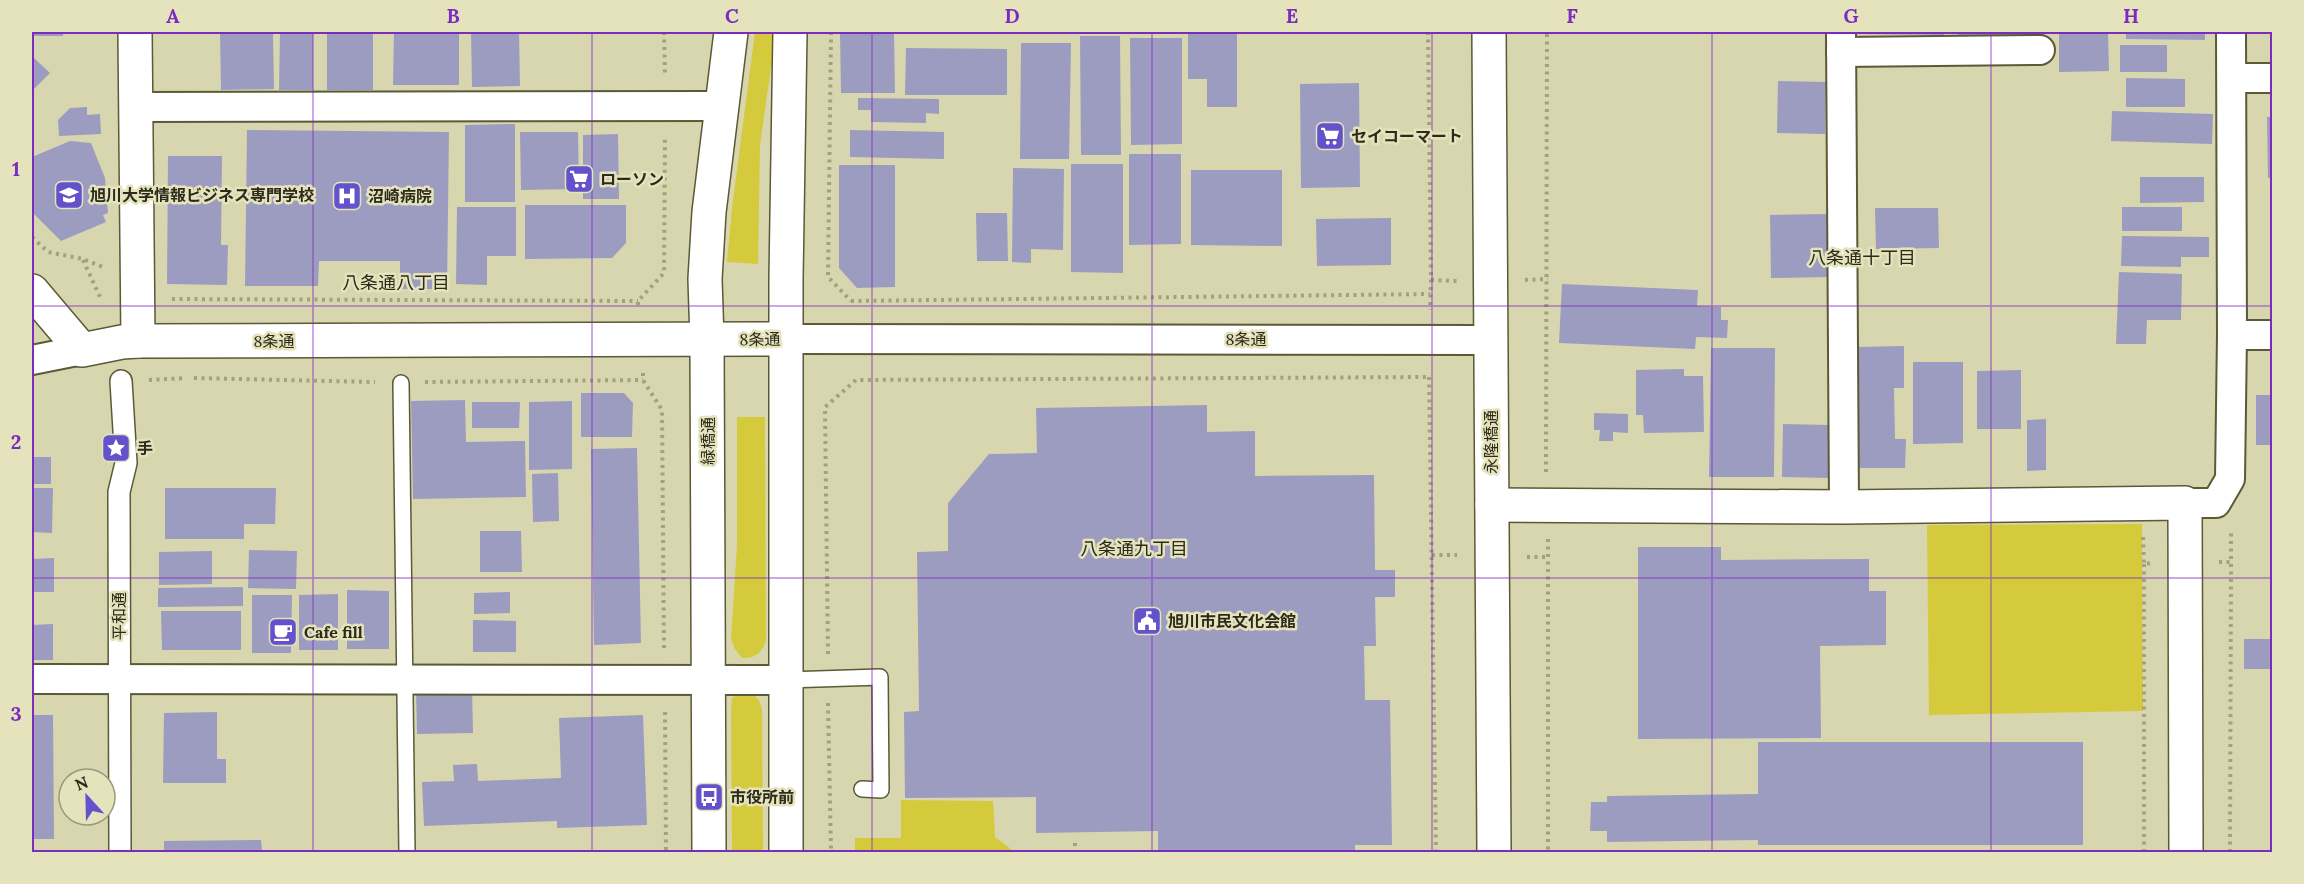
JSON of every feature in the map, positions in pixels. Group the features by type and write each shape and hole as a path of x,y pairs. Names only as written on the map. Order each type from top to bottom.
{"street":[{"path":"135,32 138,341"},
{"name":"緑橋通","path":"709,852 705,279 709,212 720,106 731,32"},
{"path":"786,852 788,339 786,278 790,32"},
{"name":"永隆橋通","path":"1489,32 1494,852"},
{"path":"1492,505 1844,507 2216,503 2230,479 2231,32"},
{"path":"1844,507 1841,42 2040,51"},
{"path":"2232,78 2272,78"},
{"path":"136,107 720,106"},
{"path":"32,291 82,350"},
{"path":"2232,335 2272,335"},
{"name":"8条通","path":"32,360 122,342 138,341 1491,340"},
{"name":"平和通","path":"120,852 119,492 126,463 121,381"},
{"path":"2185,503 2186,852"},
{"path":"32,679 664,678 787,680"}],"lane":[{"path":"401,383 407,852"},
{"path":"787,680 880,677 880,789 862,789"}],"path":[{"path":"166,299 638,302 664,273 666,106 664,32"},
{"path":"831,32 828,277 851,301 1430,294"},
{"path":"1428,32 1429,378 1436,852"},
{"path":"1547,32 1548,852"},
{"path":"32,237 48,252 83,259"},
{"path":"664,273 705,279"},
{"path":"786,278 828,277"},
{"path":"831,852 825,407 856,380 1429,378"},
{"path":"643,380 662,410 666,852"},
{"path":"2230,852 2231,562"},
{"path":"2144,564 2144,852"},
{"path":"1075,843 1075,852"}],"shaded area":[{"path":"755,32 776,32 760,145 758,264 727,262"},
{"path":"737,417 765,417 766,641 757,654 742,658 731,639 737,546"},
{"path":"2142,524 2143,711 1929,715 1927,525"},
{"path":"741,692 751,692 759,700 762,709 763,852 732,852 731,709 732,698"},
{"path":"901,800 993,801 995,837 1015,852 855,852 855,838 901,838"}],"building":[{"path":"32,32 63,32 63,36 32,36"},
{"path":"220,32 273,32 274,89 221,90"},
{"path":"280,32 313,32 313,90 279,90"},
{"path":"373,32 373,90 327,90 327,33"},
{"path":"394,32 459,32 459,85 393,85"},
{"path":"471,32 519,32 520,86 472,87"},
{"path":"894,32 895,93 841,93 840,33"},
{"path":"1859,32 1944,32 1944,35 1859,34"},
{"path":"1958,32 2044,32 2044,36 1958,35"},
{"path":"2059,32 2108,32 2109,71 2059,72"},
{"path":"2126,32 2205,32 2205,40 2126,39"},
{"path":"1188,33 1237,34 1237,107 1207,107 1207,79 1188,79"},
{"path":"1080,36 1120,36 1121,155 1081,155"},
{"path":"1130,38 1182,38 1182,144 1131,145"},
{"path":"1021,43 1071,43 1069,159 1020,159"},
{"path":"2120,45 2167,45 2167,72 2120,72"},
{"path":"906,48 1007,49 1007,95 905,95"},
{"path":"34,58 50,73 32,91 32,60"},
{"path":"2126,78 2185,79 2185,107 2126,107"},
{"path":"1778,81 1826,82 1825,134 1777,133"},
{"name":"セイコーマート","path":"1359,83 1360,187 1301,188 1300,84"},
{"path":"858,98 939,99 939,114 926,113 926,123 871,122 871,110 858,110"},
{"path":"87,107 87,115 100,114 101,134 59,136 58,120 70,108"},
{"path":"2112,111 2213,114 2212,144 2111,141"},
{"path":"2267,117 2272,117 2272,178 2268,178"},
{"path":"515,124 515,202 465,202 465,125"},
{"name":"沼崎病院","path":"247,130 449,132 447,289 400,289 400,261 319,261 318,286 245,286"},
{"path":"850,130 944,132 944,159 850,157"},
{"path":"520,132 578,132 579,189 521,190"},
{"path":"618,134 619,199 583,199 583,135"},
{"name":"旭川大学情報ビジネス専門学校","path":"70,141 91,143 105,178 108,213 103,215 106,222 61,241 32,212 32,157"},
{"path":"1129,154 1181,154 1181,244 1129,245"},
{"path":"168,156 222,156 221,245 228,245 227,285 167,284"},
{"path":"1071,164 1123,164 1123,273 1071,272"},
{"path":"839,165 895,165 895,287 857,288 839,268"},
{"path":"1013,168 1064,169 1063,250 1031,249 1031,263 1012,262"},
{"path":"1191,170 1282,170 1282,246 1191,245"},
{"path":"2140,177 2204,177 2204,202 2140,203"},
{"path":"525,205 626,205 626,243 612,258 525,259"},
{"path":"457,207 516,207 516,256 487,256 487,285 456,284"},
{"path":"2122,207 2182,207 2182,231 2122,231"},
{"path":"1875,208 1938,208 1939,248 1876,249"},
{"path":"976,213 1007,213 1008,261 977,261"},
{"path":"1828,214 1828,277 1771,278 1770,215"},
{"path":"1391,218 1391,265 1317,266 1316,219"},
{"path":"2122,236 2209,237 2209,257 2181,257 2181,267 2121,266"},
{"path":"2119,272 2182,274 2181,320 2147,320 2146,344 2116,344"},
{"path":"1562,284 1698,290 1697,306 1721,307 1721,320 1728,320 1727,338 1696,337 1695,349 1559,343"},
{"path":"1904,346 1904,388 1894,388 1895,439 1906,439 1905,468 1859,468 1858,347"},
{"path":"1711,348 1775,348 1774,477 1709,477"},
{"path":"1913,362 1963,362 1963,443 1913,444"},
{"path":"1684,369 1684,376 1703,376 1704,432 1644,433 1643,415 1636,415 1636,370"},
{"path":"2021,370 2021,429 1977,429 1977,371"},
{"path":"581,393 624,393 633,403 632,437 581,437"},
{"path":"2256,395 2272,395 2272,445 2256,445"},
{"path":"465,400 466,442 525,441 526,497 413,499 411,401"},
{"path":"572,401 572,469 529,470 529,402"},
{"path":"472,402 520,402 519,428 472,428"},
{"name":"旭川市民文化会館","path":"1207,405 1207,432 1255,431 1255,476 1374,475 1375,570 1395,570 1395,597 1375,597 1376,646 1364,646 1365,700 1390,700 1392,845 1355,845 1355,852 1158,852 1158,831 1036,833 1036,797 905,798 904,712 919,711 917,552 948,551 948,503 989,454 1037,453 1036,408"},
{"path":"1594,413 1628,414 1628,433 1613,432 1613,441 1599,441 1600,430 1594,430"},
{"path":"2046,419 2046,470 2027,471 2027,420"},
{"path":"1783,424 1829,425 1828,478 1782,477"},
{"path":"637,448 641,643 594,645 591,449"},
{"path":"32,457 51,457 51,484 32,484"},
{"path":"558,473 559,521 533,522 532,474"},
{"path":"32,488 53,488 52,533 32,532"},
{"path":"165,488 276,488 275,524 244,524 244,539 165,539"},
{"path":"480,531 521,531 522,572 480,572"},
{"path":"1638,547 1721,547 1721,560 1869,559 1869,591 1886,591 1886,645 1820,646 1821,738 1638,739"},
{"path":"249,550 297,551 296,589 248,588"},
{"path":"212,551 212,584 159,585 159,552"},
{"path":"54,558 54,592 32,592 32,559"},
{"path":"243,587 243,606 158,607 158,588"},
{"path":"347,590 389,591 389,649 347,649"},
{"path":"510,592 510,613 474,614 474,593"},
{"path":"338,594 338,650 299,650 299,595"},
{"path":"252,595 292,595 291,653 252,653"},
{"path":"161,611 241,611 241,650 162,650"},
{"path":"473,620 516,621 516,652 473,652"},
{"path":"53,624 53,660 32,660 32,625"},
{"path":"2244,639 2272,639 2272,669 2244,669"},
{"path":"472,686 473,733 417,734 416,687"},
{"path":"217,712 217,759 226,759 226,783 163,783 164,713"},
{"path":"32,715 53,715 54,839 32,839"},
{"path":"643,715 647,825 557,828 557,821 424,826 422,782 454,781 453,765 477,764 478,781 561,778 559,718"},
{"path":"1758,742 2083,742 2083,845 1758,845 1758,840 1607,842 1607,831 1590,831 1591,802 1607,802 1607,796 1758,794"},
{"path":"261,840 262,852 164,852 164,841"}],"place":[{"name":"セイコーマート","path":"1330,136"},
{"name":"ローソン","path":"579,179"},
{"name":"旭川大学情報ビジネス専門学校","path":"69,195"},
{"name":"沼崎病院","path":"347,196"},
{"name":"手","path":"116,448"},
{"name":"旭川市民文化会館","path":"1147,621"},
{"name":"Cafe fill","path":"283,632"},
{"name":"市役所前","path":"709,797"}],"district":[{"name":"八条通十丁目","path":"1862,257"},
{"name":"八条通八丁目","path":"396,282"},
{"name":"八条通九丁目","path":"1134,548"}]}
